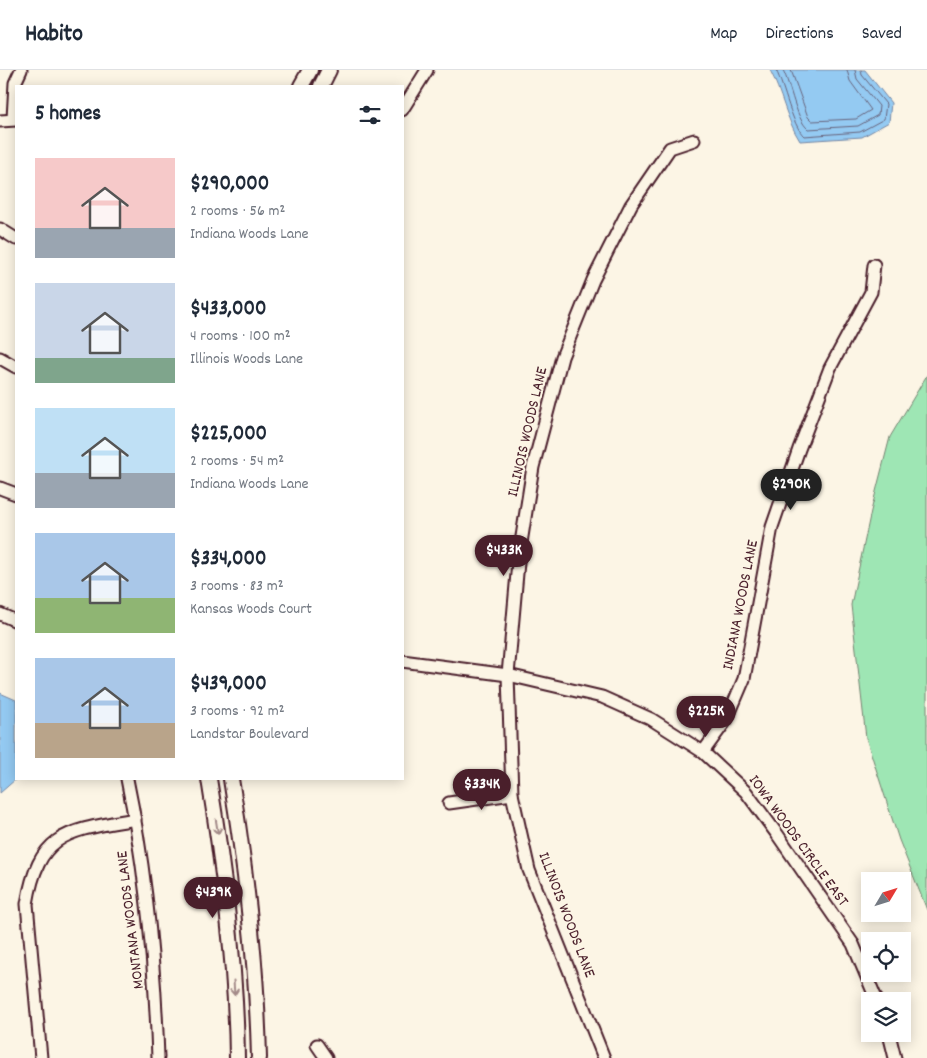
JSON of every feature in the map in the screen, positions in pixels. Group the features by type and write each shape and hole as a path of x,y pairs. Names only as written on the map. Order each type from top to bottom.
{"street":[{"path":"0,120 14,119 15,83 20,70"},
{"path":"302,85 310,70"},
{"path":"322,85 329,70"},
{"path":"404,107 427,70"},
{"name":"ILLINOIS WOODS LANE","path":"604,1058 528,870 512,794 508,675 518,562 533,467 562,357 593,280 631,205 670,148 694,140"},
{"path":"0,229 15,238"},
{"name":"INDIANA WOODS LANE","path":"703,752 728,719 744,679 772,527 798,449 830,368 871,292 874,265"},
{"path":"0,358 15,366"},
{"path":"0,488 15,494"},
{"path":"0,614 15,621"},
{"name":"IOWA WOODS CIRCLE EAST","path":"404,661 508,675 602,697 651,718 703,752 746,792 777,834 853,944 874,992"},
{"name":"MONTANA WOODS LANE","path":"127,780 135,819 155,983 158,1058"},
{"path":"208,780 217,831 231,948 237,1058"},
{"path":"231,780 254,952 259,1058"},
{"path":"448,802 512,794"},
{"path":"40,1058 28,904 31,879 40,857 65,835 135,819"},
{"path":"891,1042 895,1058"},
{"path":"317,1045 326,1058"}],"green space":[{"path":"927,375 927,910 899,840 866,738 851,605 871,511 890,437"}],"water":[{"path":"770,70 865,70 891,103 889,122 862,137 800,141 791,124"},
{"path":"0,693 15,700 15,780 0,793"}]}
